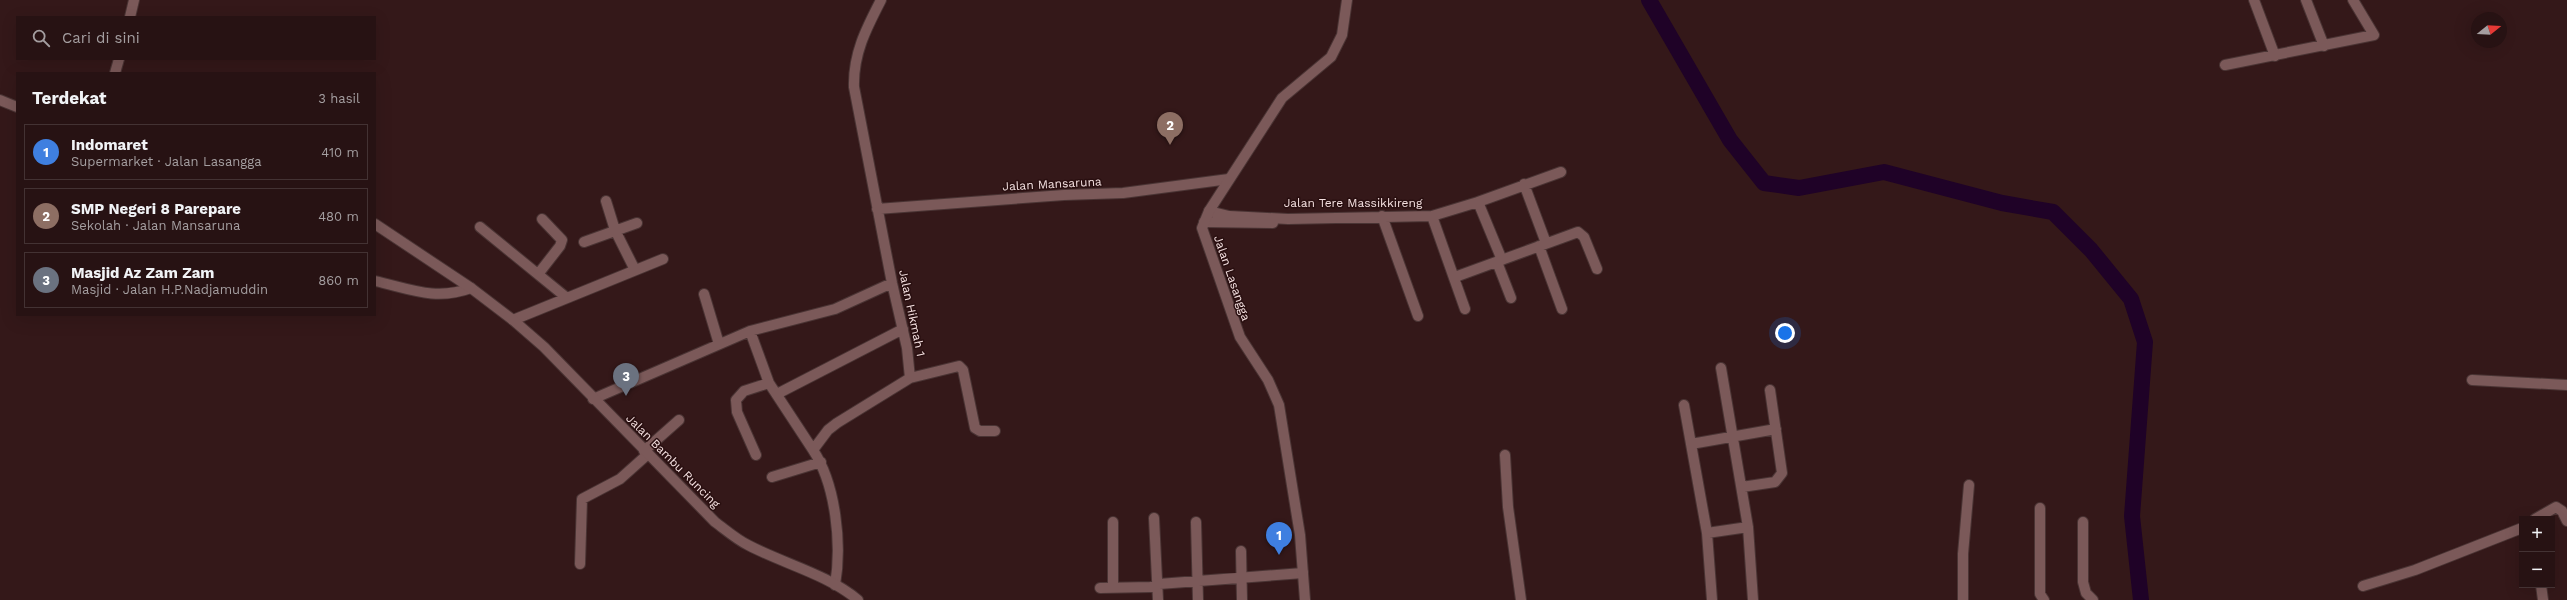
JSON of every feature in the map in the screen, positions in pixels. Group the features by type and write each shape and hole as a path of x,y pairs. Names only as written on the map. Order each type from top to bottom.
{"street":[{"path":"130,16 134,0"},
{"name":"Jalan Hikmah 1","path":"881,0 858,49 854,76 856,102 892,283 903,329 910,378"},
{"name":"Jalan Lasangga","path":"1306,600 1291,468 1279,405 1274,390 1236,329 1203,234 1204,222 1209,211 1282,98 1331,57 1342,35 1347,0"},
{"path":"2254,0 2274,56"},
{"path":"2306,0 2324,46"},
{"path":"2226,65 2374,35 2353,0"},
{"path":"115,72 118,60"},
{"path":"0,100 16,107"},
{"path":"1432,216 1478,202 1524,184 1561,172"},
{"name":"Jalan Mansaruna","path":"877,209 1064,195 1123,193 1229,179"},
{"path":"1524,184 1562,309"},
{"path":"606,201 615,230 635,270"},
{"path":"1478,202 1511,298"},
{"name":"Jalan Tere Massikkireng","path":"1209,211 1229,216 1288,219 1432,216 1456,277 1465,309"},
{"path":"1382,216 1418,316"},
{"path":"538,273 560,246 562,240 542,219"},
{"path":"1204,222 1276,223 1288,219"},
{"path":"584,242 637,223"},
{"name":"Jalan Bambu Runcing","path":"376,225 471,288 513,320 544,348 646,453 716,522 733,536 748,545 835,585 858,600"},
{"path":"480,227 567,298"},
{"path":"1456,277 1574,233 1582,233 1597,269"},
{"path":"513,320 663,258"},
{"path":"376,281 418,292 442,295 451,295 471,288"},
{"path":"593,399 661,371 750,331 835,309 892,283"},
{"path":"704,294 719,344"},
{"path":"778,394 903,329"},
{"path":"750,331 769,383 778,394 788,414 821,462 830,490 839,550 835,585"},
{"path":"812,450 828,430 837,423 910,378 959,366 963,370 975,428 979,431 994,431"},
{"path":"1721,368 1748,527 1753,600"},
{"path":"2472,380 2567,385"},
{"path":"756,454 737,412 736,400 744,391 769,383"},
{"path":"1742,487 1775,482 1782,474 1770,390"},
{"path":"1684,405 1707,533 1712,600"},
{"path":"580,564 582,499 620,479 679,420"},
{"path":"1691,444 1733,438 1776,429"},
{"path":"1505,455 1508,507 1521,600"},
{"path":"772,477 821,462"},
{"path":"1963,600 1962,554 1969,485"},
{"path":"2540,516 2556,507 2562,511 2567,521"},
{"path":"2040,508 2040,594 2044,600"},
{"path":"1154,518 1159,584 1158,600"},
{"path":"1113,522 1113,588"},
{"path":"1196,522 1198,600"},
{"path":"2078,600 2090,596 2083,582 2083,522"},
{"path":"1707,533 1748,527"},
{"path":"2362,586 2415,570 2519,529"},
{"path":"1241,551 1242,600"},
{"path":"1100,588 1152,587 1159,584 1303,574"},
{"path":"2542,588 2543,600"}],"waterway":[{"path":"1649,0 1730,140 1764,183 1799,188 1884,172 2002,203 2053,212 2091,250 2131,299 2145,342 2132,516 2141,600"}],"place":[{"name":"SMP Negeri 8 Parepare","path":"1170,145"},
{"name":"Masjid Az Zam Zam","path":"626,396"},
{"name":"Indomaret","path":"1279,555"}]}
